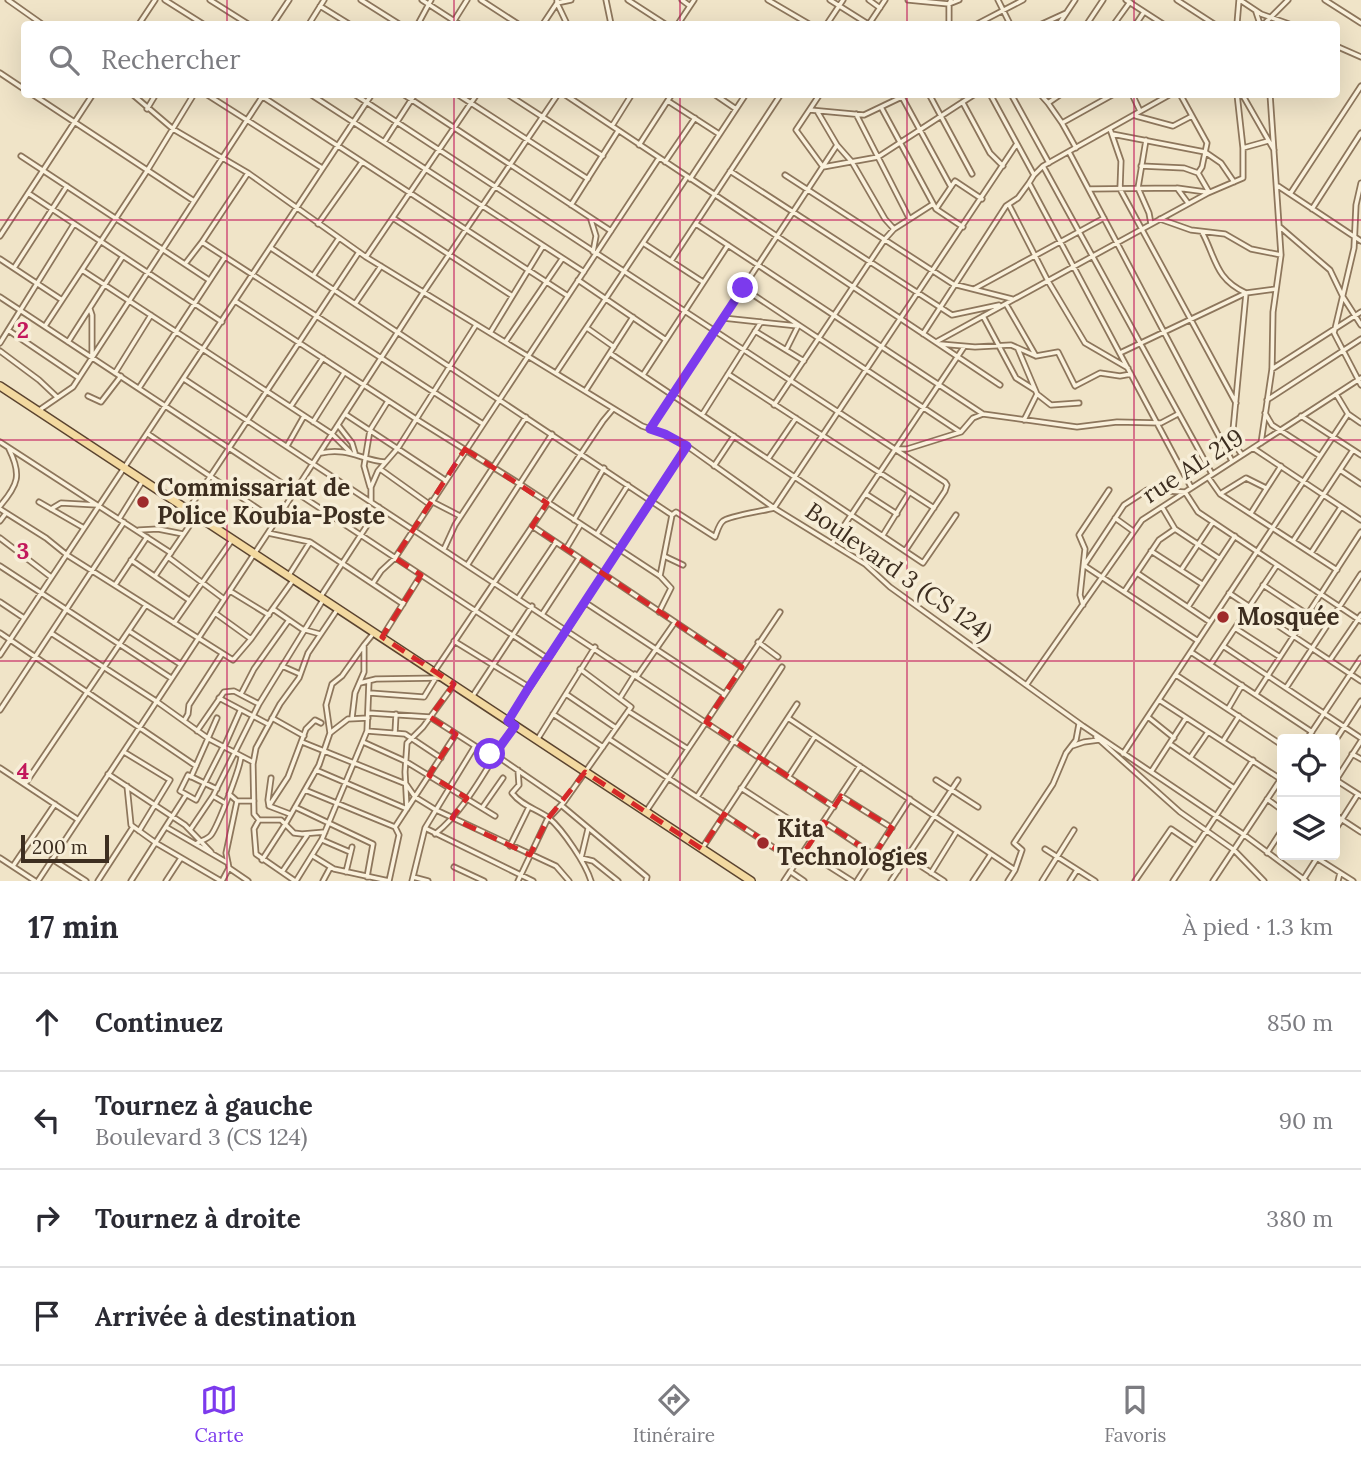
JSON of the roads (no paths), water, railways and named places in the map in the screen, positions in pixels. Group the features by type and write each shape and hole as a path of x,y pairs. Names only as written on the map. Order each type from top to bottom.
{"main road":[{"path":"0,386 751,881"}],"street":[{"path":"8,0 39,21"},
{"path":"141,21 155,0"},
{"path":"165,0 196,21"},
{"path":"210,0 238,21"},
{"path":"275,21 289,0"},
{"path":"311,21 324,0"},
{"path":"361,0 394,21"},
{"path":"422,0 430,2 451,21"},
{"path":"454,21 467,0"},
{"path":"481,0 513,21"},
{"path":"557,1 571,0"},
{"path":"606,0 610,21"},
{"path":"628,0 660,21"},
{"path":"682,0 690,6"},
{"path":"680,21 694,0"},
{"path":"768,0 804,21"},
{"path":"830,0 864,21"},
{"path":"829,21 843,0"},
{"path":"869,0 880,8"},
{"path":"871,21 885,0"},
{"path":"908,0 959,0"},
{"path":"998,0 1008,21"},
{"path":"983,21 1023,0"},
{"path":"1061,21 1076,0"},
{"path":"1089,21 1103,0"},
{"path":"1177,0 1209,21"},
{"path":"1238,21 1241,0 1255,10 1282,21"},
{"path":"1266,21 1288,0"},
{"path":"1325,0 1361,23"},
{"path":"545,21 557,1"},
{"path":"557,1 566,21"},
{"path":"1116,21 1128,1 1158,21"},
{"path":"420,21 430,2"},
{"path":"949,21 950,2"},
{"path":"320,6 344,21"},
{"path":"1255,10 1260,21"},
{"path":"1048,21 1068,12"},
{"path":"1138,21 1144,12"},
{"path":"1340,48 1361,57"},
{"path":"0,73 21,87"},
{"path":"1290,194 1361,86"},
{"path":"38,98 194,201"},
{"path":"0,236 91,98"},
{"name":"Boulevard 3 (CS 124)","path":"136,98 173,130 248,173 366,257 613,409 687,446 774,508 833,542 1102,740"},
{"path":"147,109 154,98"},
{"path":"45,326 192,98"},
{"path":"212,98 323,169"},
{"path":"38,411 68,392 79,378 262,98"},
{"path":"266,98 568,296"},
{"path":"316,98 584,272"},
{"path":"359,98 945,482 947,488 905,551"},
{"path":"0,655 369,98"},
{"path":"409,98 611,232"},
{"path":"463,98 588,179"},
{"path":"366,257 475,98"},
{"path":"513,98 603,156"},
{"path":"0,858 36,881 255,554 423,293 555,98"},
{"path":"570,98 1000,385"},
{"path":"612,126 627,98"},
{"path":"639,145 670,98"},
{"path":"720,98 736,109"},
{"path":"556,373 743,98"},
{"path":"671,261 776,98"},
{"path":"818,98 796,130 823,167"},
{"path":"810,110 864,115 900,98"},
{"path":"903,98 951,187"},
{"path":"931,98 972,174"},
{"path":"823,167 878,157 970,98"},
{"path":"992,98 1034,175"},
{"path":"1013,98 1049,163"},
{"path":"1044,98 1062,122 1076,148"},
{"path":"1048,103 1055,98"},
{"path":"1062,122 1107,98"},
{"path":"1134,98 1141,112"},
{"path":"923,334 1006,206 1018,198 1042,166 1111,132 1164,98"},
{"path":"1182,98 1207,143 1202,167 1198,173"},
{"path":"936,343 1244,175 1240,98"},
{"path":"1242,98 1275,151"},
{"path":"1261,443 1272,369 1273,312 1281,255 1270,98"},
{"path":"384,142 412,100"},
{"path":"668,101 720,134"},
{"path":"963,103 990,153 1003,166"},
{"path":"881,107 936,209 963,227"},
{"path":"817,111 894,229"},
{"path":"856,114 909,219"},
{"path":"1134,116 1173,126 1192,116"},
{"path":"665,162 695,118"},
{"path":"571,205 618,131"},
{"path":"1111,132 1205,152 1221,163 1234,182"},
{"path":"1111,132 1121,161 1120,188 1236,403"},
{"path":"1312,209 1361,133"},
{"path":"1146,140 1138,188 1151,224"},
{"path":"1243,148 1268,141"},
{"path":"650,429 838,145"},
{"path":"672,515 676,512 715,537 723,521 734,516 774,508 1016,145"},
{"path":"1069,152 1232,461"},
{"path":"21,156 209,280"},
{"path":"373,583 395,558 659,158"},
{"path":"318,225 362,162"},
{"path":"1042,166 1220,494 1337,570"},
{"path":"1141,166 1184,168 1198,173 1209,192"},
{"path":"730,171 951,316 1006,303"},
{"path":"185,264 248,173"},
{"path":"785,175 953,284 1014,299"},
{"path":"936,209 955,181 982,199"},
{"path":"1029,183 1191,487"},
{"path":"1361,183 1354,236 1334,333 1342,352 1360,378 1361,385"},
{"path":"1278,186 1361,241"},
{"path":"14,268 67,187"},
{"path":"1089,190 1177,188 1209,192"},
{"path":"1177,188 1188,204"},
{"path":"28,193 222,322"},
{"path":"774,405 885,239 894,229 933,204"},
{"path":"1009,205 1084,343 1128,369"},
{"path":"393,218 511,295"},
{"path":"591,218 596,236 595,253"},
{"path":"974,289 1104,218"},
{"path":"1160,219 1202,232 1225,234 1251,249 1281,255"},
{"path":"1,339 74,224"},
{"path":"696,224 983,414 1077,427 1117,422 1157,423 1178,414"},
{"path":"1280,227 1330,270 1361,325"},
{"path":"1202,232 1224,278 1246,293"},
{"path":"313,276 339,239"},
{"path":"202,242 482,424"},
{"path":"643,243 704,282"},
{"path":"643,375 727,244"},
{"path":"490,333 543,246"},
{"path":"271,248 672,515"},
{"path":"188,510 359,252"},
{"path":"68,342 123,256"},
{"path":"139,388 225,257"},
{"path":"506,341 562,258"},
{"path":"0,259 62,300"},
{"path":"355,304 381,266"},
{"path":"82,270 332,434 352,453"},
{"path":"578,280 666,340"},
{"path":"743,288 798,327 819,338 961,432"},
{"path":"1120,353 1246,293 1276,289"},
{"path":"1242,455 1232,441 1246,293"},
{"path":"0,297 547,658"},
{"path":"235,301 660,576 670,585 671,590 659,612"},
{"path":"1006,303 1036,356"},
{"path":"90,309 92,357"},
{"path":"1272,369 1361,312"},
{"path":"115,373 151,316"},
{"path":"983,316 1016,378 1051,405 1079,403"},
{"path":"586,390 633,317"},
{"path":"723,317 798,327"},
{"path":"702,415 761,322"},
{"path":"371,489 380,469 398,447 476,325"},
{"path":"786,350 798,327"},
{"path":"587,328 615,347"},
{"path":"8,330 79,378"},
{"path":"755,331 804,361"},
{"path":"1267,400 1361,339"},
{"path":"936,343 964,347 1017,347 1036,356 1058,352 1075,386 1100,373 1120,376 1131,374"},
{"path":"833,542 964,347"},
{"path":"1017,347 1036,392 1024,421"},
{"path":"0,351 57,397"},
{"path":"611,354 923,563 956,515"},
{"path":"291,407 323,358"},
{"path":"313,422 345,373"},
{"path":"728,374 934,508"},
{"path":"88,396 101,402 121,376"},
{"name":"rue AL 219","path":"1027,684 1142,520 1360,378"},
{"path":"184,379 495,581 834,807"},
{"path":"1336,394 1348,414 1361,423"},
{"path":"371,501 371,489 365,471 370,430 388,401"},
{"path":"370,693 424,696 454,641 613,409"},
{"path":"1265,413 1272,425 1320,456"},
{"path":"345,414 445,480"},
{"path":"896,449 907,449 961,432 973,418 983,414"},
{"path":"1124,754 1348,414"},
{"path":"286,446 304,416"},
{"path":"1301,416 1361,455"},
{"path":"444,549 461,516 526,417"},
{"path":"768,459 796,418"},
{"path":"338,425 352,443 352,453"},
{"path":"147,434 276,521"},
{"path":"468,564 552,434"},
{"path":"714,466 734,436"},
{"path":"0,442 147,537 224,599"},
{"path":"435,834 467,798 494,755 547,658 653,502 687,446"},
{"path":"8,447 18,476 13,490 0,508 67,555 233,660 273,609 310,542"},
{"path":"1253,448 1361,520"},
{"path":"1293,541 1353,450"},
{"path":"319,454 333,451 352,453 385,462"},
{"path":"1251,513 1281,466"},
{"path":"574,520 604,468"},
{"path":"380,469 430,502 461,516"},
{"path":"1340,470 1361,484"},
{"path":"1220,494 1246,478 1266,488"},
{"path":"0,710 92,571 143,480"},
{"path":"597,534 628,485"},
{"path":"1083,605 1080,594 1085,547 1079,535 1109,490"},
{"path":"1085,565 1124,505 1147,490 1185,492 1196,510 1360,618 1330,660"},
{"path":"883,535 909,493"},
{"path":"866,494 897,514"},
{"path":"39,502 84,528"},
{"path":"51,509 61,503 98,505"},
{"path":"190,830 217,789 252,716 341,562 379,506"},
{"path":"1162,507 1175,528 1220,559"},
{"path":"1311,553 1341,507"},
{"path":"0,521 6,513"},
{"path":"660,576 672,515"},
{"path":"155,576 196,516"},
{"path":"1115,518 1134,531"},
{"path":"1181,570 1213,522"},
{"path":"566,549 581,524"},
{"path":"532,526 742,667"},
{"path":"1124,592 1160,539 1175,528"},
{"path":"137,530 158,529 184,534"},
{"path":"1256,694 1361,532"},
{"path":"268,533 310,542 402,604"},
{"path":"1188,607 1235,536"},
{"path":"115,585 147,537"},
{"path":"0,538 52,578"},
{"path":"174,623 232,540"},
{"path":"519,597 556,542"},
{"path":"1152,551 1203,585"},
{"path":"664,556 682,565"},
{"path":"543,613 579,558"},
{"path":"131,560 189,600"},
{"path":"1085,565 1198,641"},
{"path":"1211,664 1276,565"},
{"path":"0,566 171,678"},
{"path":"1137,573 1210,622"},
{"path":"1286,688 1361,574"},
{"path":"262,860 316,770 330,733 326,705 332,684 342,676 364,645 378,634 421,575"},
{"path":"1263,585 1307,614"},
{"path":"230,591 268,615"},
{"path":"1229,593 1361,681"},
{"path":"0,603 24,618"},
{"path":"586,603 724,694"},
{"path":"24,784 146,605"},
{"path":"472,697 532,606"},
{"path":"259,820 254,814 253,762 256,748 300,674 308,653 338,608"},
{"path":"273,609 303,630 320,634"},
{"path":"646,812 780,612"},
{"path":"215,613 251,639"},
{"path":"241,694 254,669 289,620"},
{"path":"620,698 675,622"},
{"path":"1235,628 1280,657"},
{"path":"129,631 180,664"},
{"path":"0,633 196,766"},
{"path":"51,633 209,739 253,762"},
{"path":"454,641 529,687"},
{"path":"758,642 778,657"},
{"path":"352,718 355,693 364,672 364,645"},
{"path":"1223,646 1361,739 1340,772"},
{"path":"537,740 595,648"},
{"path":"1191,652 1312,732 1361,658"},
{"path":"184,721 189,705 222,653"},
{"path":"282,666 300,674"},
{"path":"697,797 782,667"},
{"path":"518,881 549,818 563,804 631,707 580,669"},
{"path":"1176,675 1277,742"},
{"path":"360,683 437,676"},
{"path":"259,820 254,829 253,840 256,854 295,881 326,832 363,742 369,713 369,681"},
{"path":"407,809 406,746 454,685"},
{"path":"1227,709 1242,685"},
{"path":"197,731 219,698 229,690 259,704"},
{"path":"566,694 616,728"},
{"path":"219,698 268,724"},
{"path":"1159,700 1277,776"},
{"path":"1340,734 1361,701"},
{"path":"702,849 796,704"},
{"path":"217,789 205,783 191,777 188,775 180,791 196,800 205,783 224,747 240,711"},
{"path":"628,711 688,749"},
{"path":"369,713 430,717 494,755 563,804 647,877 646,881"},
{"path":"553,713 603,747"},
{"path":"395,733 396,714"},
{"path":"1223,741 1239,716"},
{"path":"1148,717 1174,737"},
{"path":"191,777 217,718"},
{"path":"272,718 304,736"},
{"path":"330,733 352,718 368,718"},
{"path":"788,718 1015,870"},
{"path":"1151,772 1186,718"},
{"path":"269,806 288,777 306,729 315,720 321,723"},
{"path":"1008,881 1022,850 1014,843 1053,784 1066,753 1079,734 1081,724"},
{"path":"367,731 411,737 441,758"},
{"path":"1190,758 1208,732"},
{"path":"395,827 456,734"},
{"path":"789,776 815,736"},
{"path":"609,739 797,863"},
{"path":"1071,747 1084,741 1102,740 1243,834 1304,880 1314,860"},
{"path":"1102,740 1180,812 1234,850 1265,881"},
{"path":"302,742 406,784 415,797 436,810 556,866 569,881"},
{"path":"363,742 405,761 495,816"},
{"path":"1170,744 1234,788"},
{"path":"428,881 412,879 425,828 475,746"},
{"path":"123,752 170,780 139,831"},
{"path":"1352,754 1361,760"},
{"path":"196,844 210,836 229,794 241,761 240,755"},
{"path":"1173,881 1253,761"},
{"path":"785,881 860,766"},
{"path":"0,768 78,819"},
{"path":"316,770 407,809"},
{"path":"518,770 519,785 512,793 517,800 549,818 581,858 591,881"},
{"path":"108,774 173,817 202,840 211,852"},
{"path":"269,806 271,778"},
{"path":"482,808 503,778"},
{"path":"936,780 978,807"},
{"path":"891,881 958,780"},
{"path":"1340,782 1359,795 1340,822"},
{"path":"127,786 129,817 134,827 156,843 222,881 229,865 226,853 237,801"},
{"path":"1213,881 1277,786"},
{"path":"741,788 815,836"},
{"path":"305,790 395,827 399,835 389,881 330,868 313,856"},
{"path":"229,794 237,801 254,801"},
{"path":"131,881 186,795"},
{"path":"213,796 225,803"},
{"path":"841,796 892,828"},
{"path":"805,850 854,881 910,799"},
{"path":"1267,799 1277,806"},
{"path":"13,866 55,804"},
{"path":"269,806 291,814"},
{"path":"295,807 373,844 367,877"},
{"path":"510,845 529,807"},
{"path":"1342,819 1361,832"},
{"path":"259,820 281,820 294,833 326,832"},
{"path":"824,822 898,871"},
{"path":"98,881 134,827"},
{"path":"166,827 211,852 248,881"},
{"path":"425,828 533,881"},
{"path":"581,858 588,828"},
{"path":"1135,881 1171,829 1196,846"},
{"path":"1042,881 1074,830"},
{"path":"931,873 957,831"},
{"path":"282,872 308,834"},
{"path":"322,840 351,849 345,872"},
{"path":"1267,853 1277,840"},
{"path":"1045,849 1095,881"},
{"path":"973,881 990,854"},
{"path":"907,857 944,881"},
{"path":"168,880 181,858"},
{"path":"581,858 593,861 618,881"},
{"path":"52,859 86,881"},
{"path":"1322,860 1353,881"},
{"path":"454,867 484,881"},
{"path":"323,881 330,868"},
{"path":"1070,881 1077,870"},
{"path":"791,872 804,881"},
{"path":"1338,881 1340,873"},
{"path":"468,881 471,875"}],"place":[{"name":"Commissariat de Police Koubia-Poste","path":"143,502"},
{"name":"Mosquée","path":"1223,617"},
{"name":"Kita Technologies","path":"763,843"}]}
